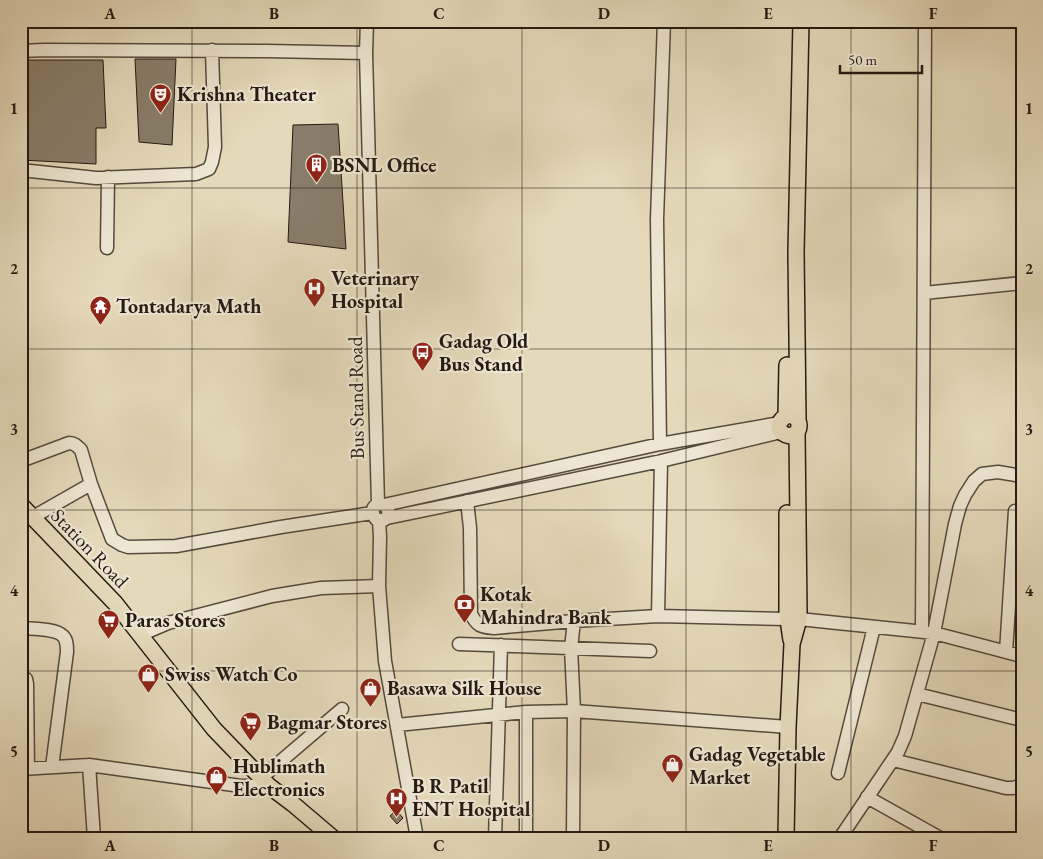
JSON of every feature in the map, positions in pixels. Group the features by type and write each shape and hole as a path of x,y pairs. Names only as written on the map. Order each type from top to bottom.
{"main road":[{"path":"786,838 788,727 793,619 788,427 790,21"},
{"path":"788,427 796,252 800,21"},
{"name":"Station Road","path":"21,505 115,603 214,729 265,782 333,838"}],"street":[{"name":"Bus Stand Road","path":"367,21 366,53 380,512 379,586 385,661 417,838"},
{"path":"660,444 657,219 664,21"},
{"path":"925,21 924,293 928,632"},
{"path":"21,170 96,178 196,174 209,169 215,147 212,50"},
{"path":"21,51 212,50 366,53"},
{"path":"107,248 108,177"},
{"path":"924,293 1022,283"},
{"path":"380,512 660,444 788,427"},
{"path":"21,461 60,445 73,443 80,450 112,539 128,547 176,546 281,527 467,501 661,461 788,427"},
{"path":"658,616 661,461"},
{"path":"840,838 893,760 905,736 917,694 928,632 955,524 965,495 974,481 982,474 998,472 1022,476"},
{"path":"33,517 91,484"},
{"path":"467,501 470,528 471,614 476,622 484,628 658,616 793,619 928,632 1022,656"},
{"path":"1006,652 1015,511"},
{"path":"140,635 168,623 272,596 321,588 379,586"},
{"path":"573,838 574,711 571,648 574,621"},
{"path":"838,773 874,627"},
{"path":"21,628 59,632 66,642 68,652 52,767"},
{"path":"460,644 650,651"},
{"path":"495,838 501,645"},
{"path":"21,675 26,679 27,684 25,769 89,766 241,786 265,782 342,709"},
{"path":"917,694 1022,720"},
{"path":"397,725 526,712 574,711 788,727"},
{"path":"526,712 526,838"},
{"path":"893,760 1006,788 1022,785"},
{"path":"89,766 94,838"},
{"path":"868,797 940,838"}],"building":[{"name":"Krishna Theater","path":"135,59 176,59 172,145 139,142"},
{"path":"21,60 103,60 106,128 96,128 96,164 21,160"},
{"name":"BSNL Office","path":"338,124 346,249 288,242 293,125"},
{"path":"396,810 403,818 397,824 390,816"}],"place":[{"name":"Krishna Theater","path":"161,113"},
{"name":"BSNL Office","path":"316,184"},
{"name":"Veterinary Hospital","path":"315,308"},
{"name":"Tontadarya Math","path":"100,325"},
{"name":"Gadag Old Bus Stand","path":"423,371"},
{"name":"Kotak Mahindra Bank","path":"464,624"},
{"name":"Paras Stores","path":"109,639"},
{"name":"Swiss Watch Co","path":"149,693"},
{"name":"Basawa Silk House","path":"371,707"},
{"name":"Bagmar Stores","path":"251,741"},
{"name":"Gadag Vegetable Market","path":"673,784"},
{"name":"Hublimath Electronics","path":"217,796"},
{"name":"B R Patil ENT Hospital","path":"396,817"}]}
